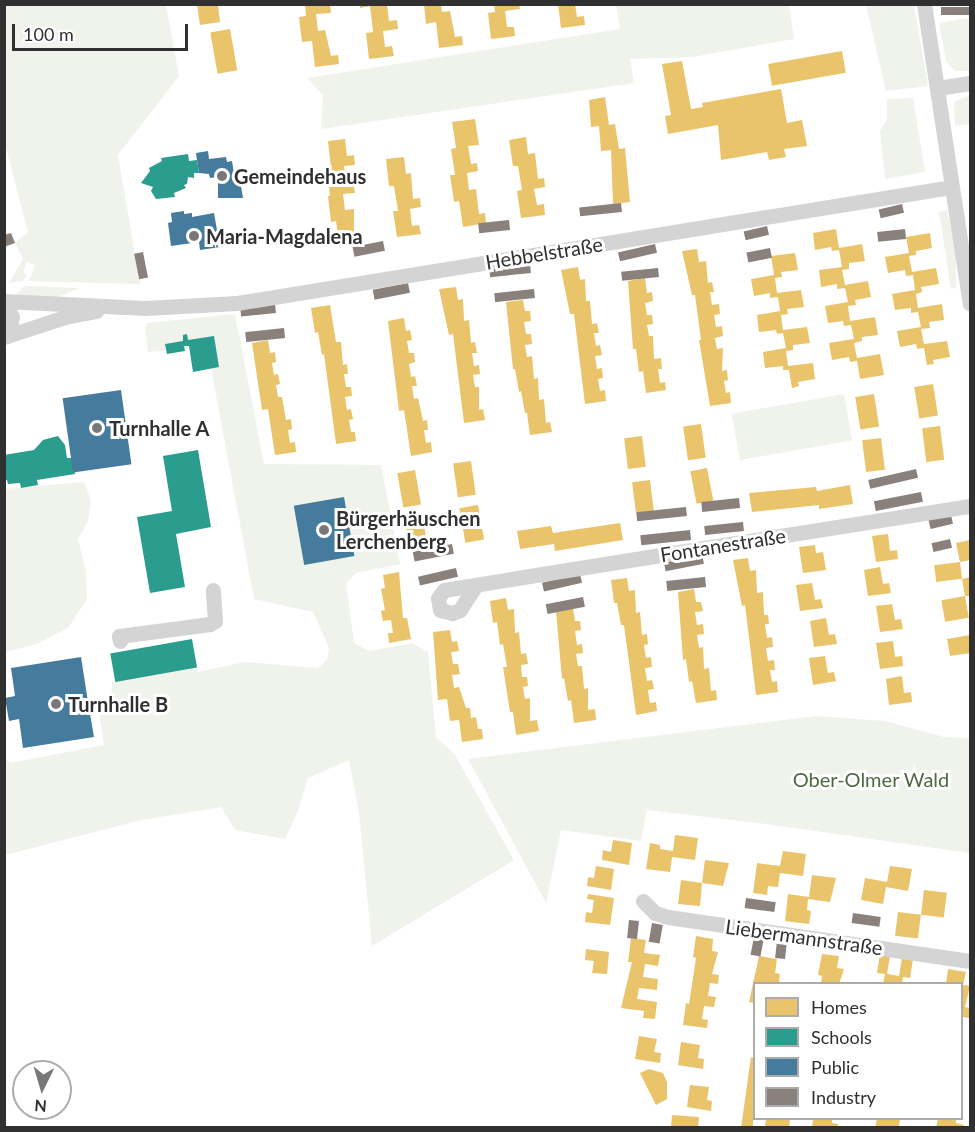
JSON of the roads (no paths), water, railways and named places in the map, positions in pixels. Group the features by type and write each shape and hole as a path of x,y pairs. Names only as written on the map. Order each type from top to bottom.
{"street":[{"path":"924,4 951,187 967,258 970,303"},
{"path":"938,88 970,83"},
{"name":"Hebbelstraße","path":"135,307 197,307 237,303 951,187"},
{"path":"4,302 135,307"},
{"path":"4,302 12,317 6,336"},
{"path":"6,336 66,317 135,307"},
{"name":"Fontanestraße","path":"476,585 970,506"},
{"path":"120,641 119,636 210,624 215,621 213,590"},
{"name":"Liebermannstraße","path":"643,900 655,913 668,917 970,961"}],"place":[{"name":"Gemeindehaus","path":"222,176"},
{"name":"Maria-Magdalena","path":"194,236"},
{"name":"Turnhalle A","path":"97,428"},
{"name":"Bürgerhäuschen Lerchenberg","path":"324,530"},
{"name":"Turnhalle B","path":"56,704"}],"park label":[{"name":"Ober-Olmer Wald","path":"871,779"}]}
